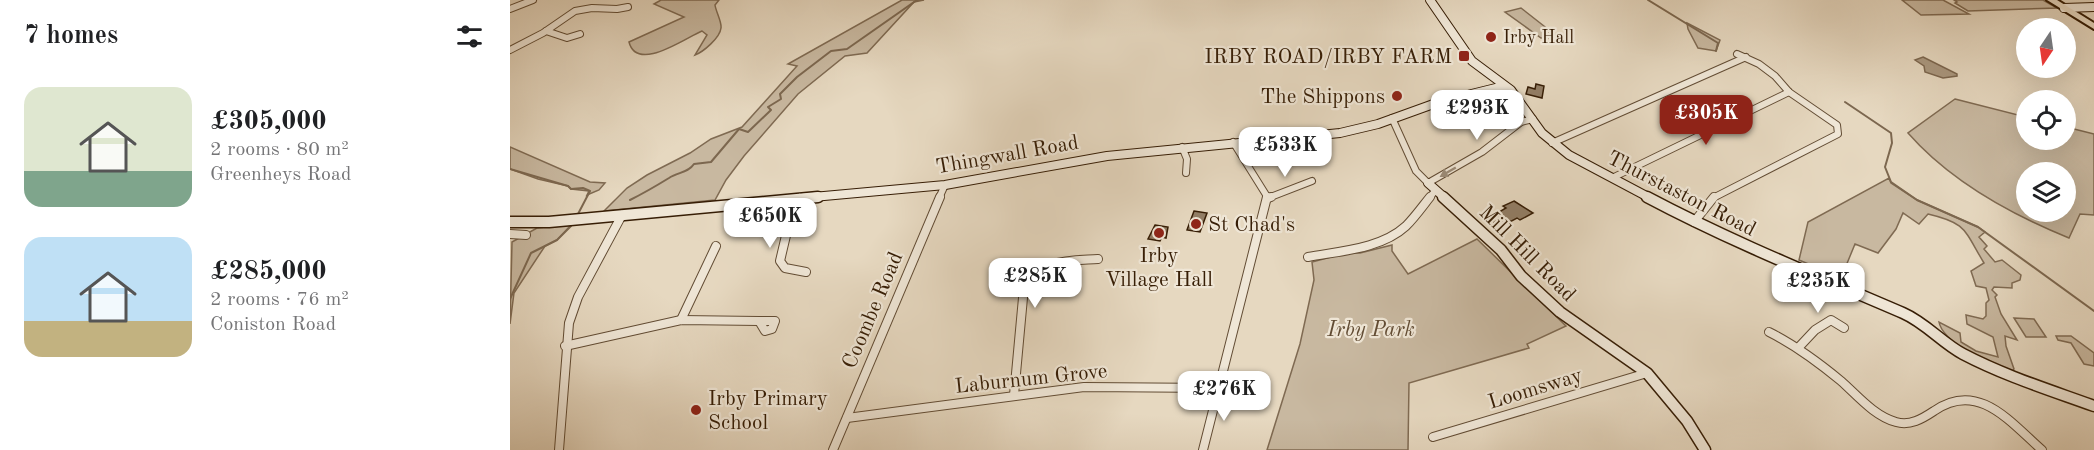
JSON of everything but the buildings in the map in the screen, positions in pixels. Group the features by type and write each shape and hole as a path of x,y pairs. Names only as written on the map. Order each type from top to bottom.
{"main road":[{"path":"2051,0 2094,27"}],"street":[{"path":"510,9 533,0"},
{"name":"Thurstaston Road","path":"1430,0 1472,61 1504,86 1522,104 1552,143 1569,155 1694,222 1863,298 1905,314 1925,325 1960,353 1997,371 2093,408"},
{"path":"510,50 528,38 546,31 556,21 585,8 617,11 628,7"},
{"path":"2064,8 2094,7"},
{"path":"546,31 567,38 580,34"},
{"path":"562,46 567,38"},
{"path":"1694,222 1715,196 1838,134 1837,125 1830,119 1790,92 1775,76 1746,57 1737,54"},
{"path":"1552,143 1746,57"},
{"name":"Thingwall Road","path":"510,222 549,222 945,185 985,179 1051,164 1182,147 1340,133 1378,124 1439,102 1504,86"},
{"path":"1612,178 1790,92"},
{"name":"Mill Hill Road","path":"1392,118 1416,171 1501,250 1521,276 1560,312 1647,373 1687,421 1706,450"},
{"path":"1308,257 1389,239 1414,220 1432,187 1521,122 1533,119"},
{"path":"1203,450 1268,198 1233,142"},
{"path":"1182,147 1187,159 1186,173"},
{"path":"1268,198 1312,181"},
{"name":"Coombe Road","path":"833,450 945,185"},
{"path":"800,198 788,227 780,261 785,268 806,272"},
{"path":"559,450 568,322 578,297 622,214"},
{"path":"510,234 526,235"},
{"path":"681,320 716,246"},
{"path":"1014,395 1024,287 1029,276 1046,266 1098,259"},
{"path":"566,346 681,320 758,321"},
{"path":"1799,347 1815,330 1831,320 1844,328"},
{"path":"1770,332 1799,347 1886,417 1906,424 1919,421 1945,403 1963,398 1980,402 1994,409 2042,450"},
{"name":"Loomsway","path":"1433,437 1647,373"},
{"name":"Laburnum Grove","path":"847,418 1084,387 1219,388"}],"green space":[{"path":"661,0 719,0 715,5 721,26 718,36 695,55 707,35 702,31 662,51 641,54 634,51 629,42 684,17 654,4"},
{"path":"902,0 924,0 914,2 867,53 845,56 798,94 744,156 726,180 715,200 604,211 627,188 647,175 690,153 711,139 742,127 797,66 788,64"},
{"path":"1902,0 1943,0 1969,14 1921,15"},
{"path":"1954,0 2043,0 2057,8 1968,11"},
{"path":"1521,8 1558,37 1541,38 1505,12"},
{"path":"1687,23 1720,40 1716,51 1698,48"},
{"path":"1955,99 2016,114 2016,150 2076,150 2076,130 2094,134 2094,215 2080,214 2069,238 2033,222 2076,222 2076,162 2016,162 2016,214 1962,181 1908,133"},
{"path":"1277,142 1315,142 1318,158 1286,163"},
{"path":"510,147 590,182 605,183 599,190 587,195 589,191 571,189 568,186 510,169"},
{"path":"1889,178 1891,183 1917,200 1985,232 1979,237 1987,246 1984,249 1995,262 2002,260 2021,275 2020,280 2012,283 2012,288 1994,287 1992,290 1997,295 1995,297 2001,314 2017,340 2005,336 2014,369 2012,372 1993,366 1959,346 1942,330 1939,322 1960,333 1961,342 1976,351 1998,357 1993,337 1967,324 1966,315 1983,319 1986,316 1986,303 1989,300 1986,288 1976,286 1971,271 1984,263 1968,235 1958,225 1928,214 1919,224 1903,213 1896,229 1878,253 1855,244 1841,278 1799,260 1808,222"},
{"path":"572,224 557,240 545,246 514,293 510,324 512,242 537,228"},
{"name":"Irby Park","path":"1477,239 1566,326 1527,344 1529,348 1409,383 1408,450 1267,450 1300,344 1314,280 1312,262 1392,245 1392,251 1408,274"},
{"path":"2014,318 2034,319 2046,337 2026,337"},
{"path":"2056,336 2071,336 2094,353 2094,366 2084,364 2071,343 2058,340"}],"shaded area":[{"path":"1923,57 1957,76 1943,78 1925,72 1924,66 1915,60"}],"waterway":[{"path":"630,200 689,169 694,164 711,162 739,129 748,132 771,110 768,107 781,99 780,94 797,77 831,51 847,49 917,0"},
{"path":"1648,0 1718,43 1716,51"},
{"path":"1845,102 1891,133 1892,143 1885,167 1891,182 1917,200 1978,227 2094,311"},
{"path":"510,169 568,186 571,189 583,188 590,191 578,214"},
{"path":"510,299 531,253 557,240 571,226"}],"place":[{"name":"Irby Hall","path":"1491,37"},
{"name":"IRBY ROAD/IRBY FARM","path":"1464,56"},
{"name":"The Shippons","path":"1397,96"},
{"name":"St Chad's","path":"1196,224"},
{"name":"Irby Village Hall","path":"1159,233"},
{"name":"Irby Primary School","path":"696,410"}]}
